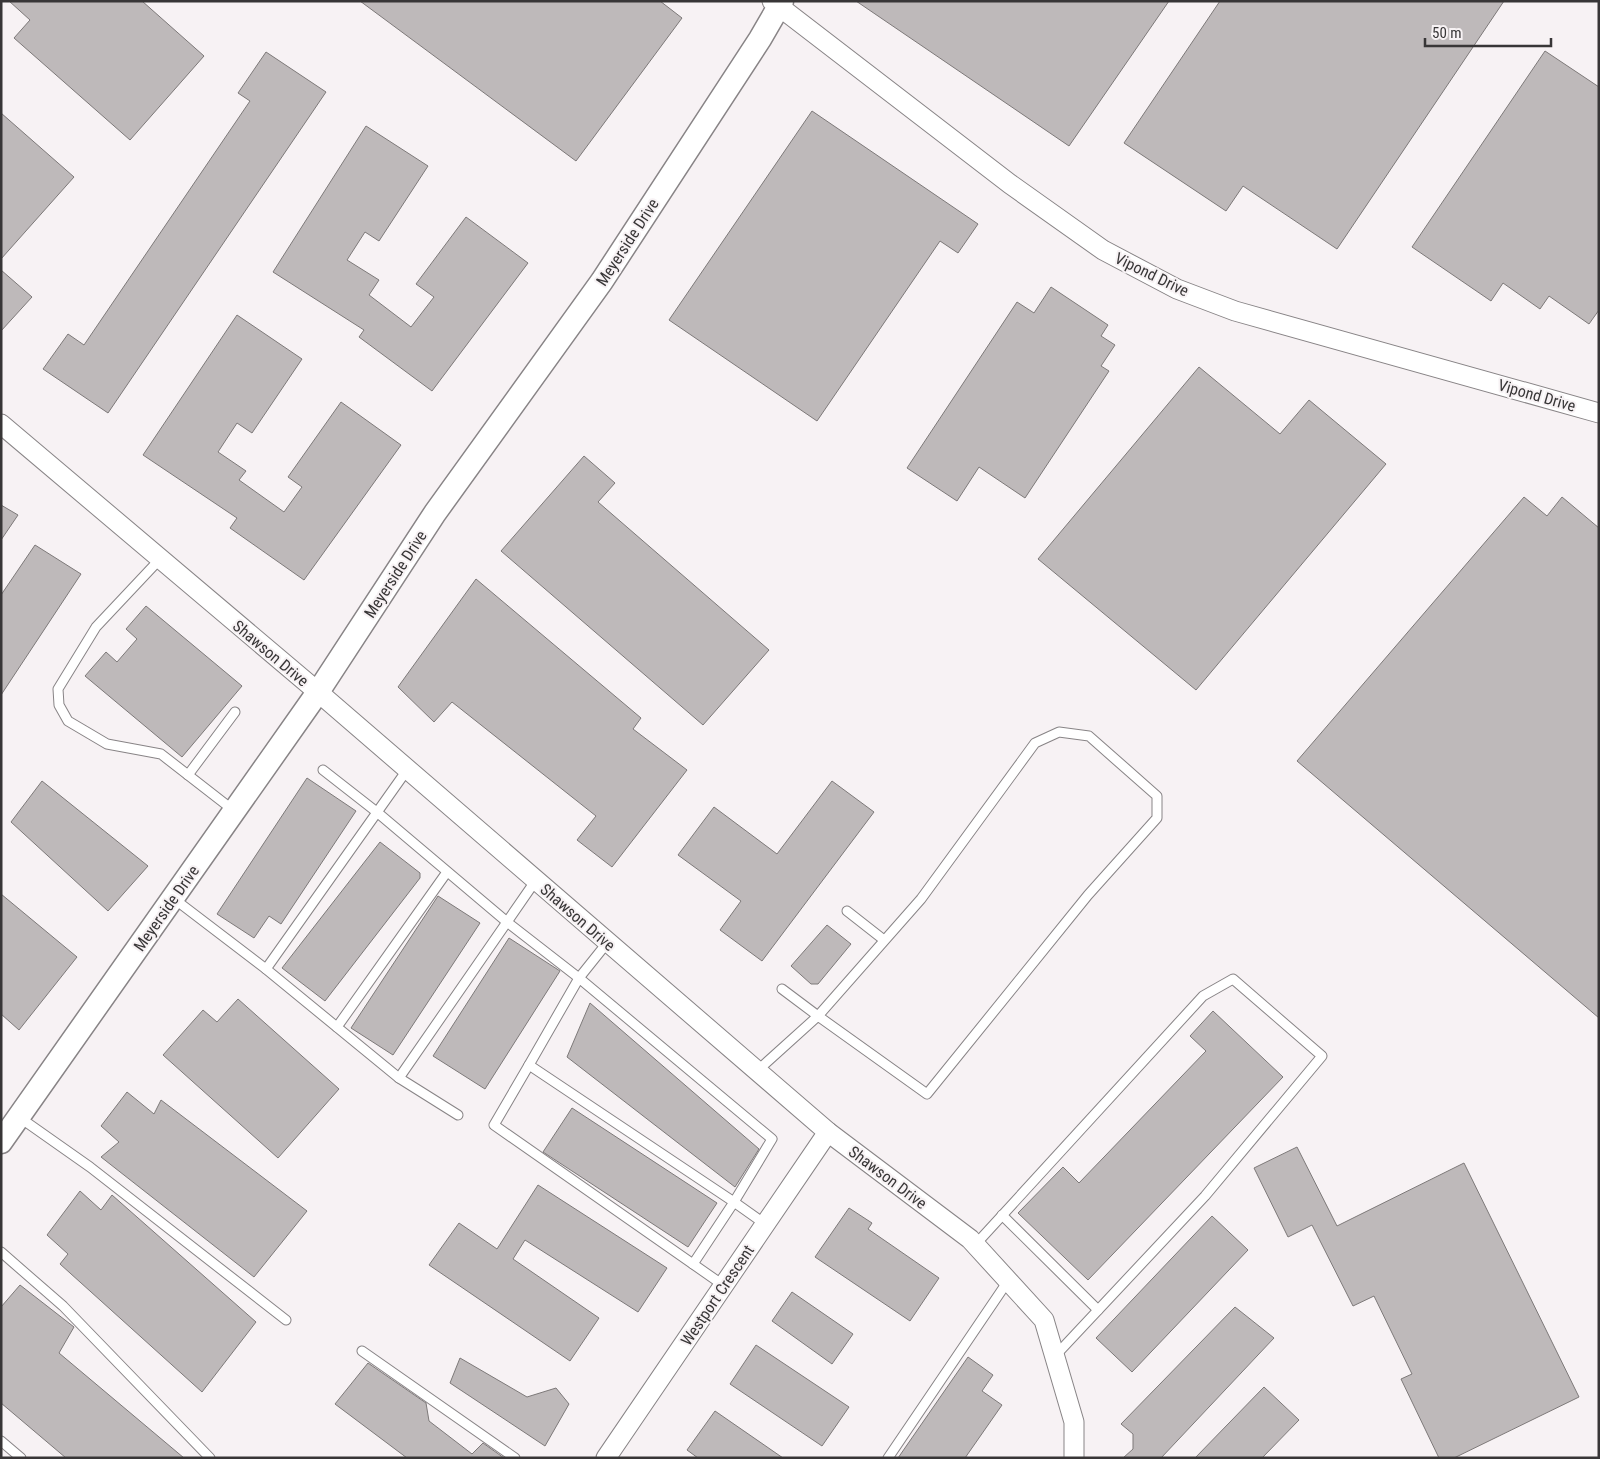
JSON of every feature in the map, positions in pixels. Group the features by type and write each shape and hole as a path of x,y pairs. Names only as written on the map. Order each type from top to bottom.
{"street":[{"name":"Vipond Drive","path":"777,3 1010,184 1103,250 1152,277 1234,311 1599,412"},
{"name":"Meyerside Drive","path":"1,1142 318,692 415,542 617,259 760,39 777,3"},
{"name":"Shawson Drive","path":"1,424 318,692 828,1132 970,1239 1044,1320 1074,1422 1074,1458"},
{"name":"Westport Crescent","path":"606,1458 828,1132"}],"lane":[{"path":"160,559 96,627 58,689 59,705 68,721 107,744 161,754 234,811"},
{"path":"188,775 235,712"},
{"path":"757,1071 818,1016 920,899 1035,743 1059,732 1089,736 1157,796 1158,818 1088,895 927,1094 818,1016 782,989"},
{"path":"324,770 507,922 579,978 772,1139 734,1202 693,1264"},
{"path":"266,969 408,770"},
{"path":"337,1027 447,872"},
{"path":"399,1078 536,880"},
{"path":"173,898 266,969 399,1078 458,1115"},
{"path":"847,911 884,940"},
{"path":"607,943 579,978 494,1125 723,1285"},
{"path":"975,1245 1202,996 1233,979 1322,1056 1205,1196 1054,1356"},
{"path":"529,1066 765,1224"},
{"path":"19,1117 90,1166 286,1320"},
{"path":"1002,1215 1098,1310"},
{"path":"1,1252 63,1306 210,1458"},
{"path":"888,1458 1008,1281"},
{"path":"362,1351 515,1458"},
{"path":"1,1441 21,1458"}],"building":[{"path":"9,1 142,1 204,56 130,140 14,38 30,20"},
{"path":"360,1 660,1 682,18 576,161"},
{"path":"856,1 1169,1 1069,146"},
{"path":"1220,1 1504,1 1337,249 1243,186 1226,211 1124,143"},
{"path":"1545,51 1599,87 1599,310 1589,324 1549,296 1540,309 1503,283 1491,301 1412,247"},
{"path":"266,52 326,92 108,413 43,369 68,334 84,345 250,101 238,93"},
{"path":"812,111 978,224 958,253 940,241 817,421 669,320"},
{"path":"1,113 74,177 1,259"},
{"path":"366,126 428,166 379,241 365,232 347,260 379,280 369,295 411,327 434,297 416,284 466,217 528,263 432,391 359,337 364,330 273,272"},
{"path":"1,270 32,297 1,331"},
{"path":"1051,287 1108,325 1101,336 1115,345 1101,366 1109,371 1025,498 979,467 957,501 907,468 1017,302 1034,313"},
{"path":"237,315 302,359 252,433 237,423 218,452 246,471 239,480 284,512 302,487 288,477 341,402 401,445 304,580 230,528 237,518 143,455"},
{"path":"1199,367 1280,434 1309,400 1386,464 1196,690 1038,559"},
{"path":"584,456 615,483 598,502 769,650 703,725 501,551"},
{"path":"1524,497 1547,516 1562,497 1599,528 1599,1018 1297,761"},
{"path":"1,505 18,515 1,540"},
{"path":"35,545 81,574 1,695 1,595"},
{"path":"476,579 641,718 633,729 687,770 612,867 577,840 596,816 452,702 434,722 398,687"},
{"path":"146,606 242,686 182,757 85,676 106,652 117,662 137,639 126,629"},
{"path":"307,778 356,811 281,924 269,916 254,938 217,914"},
{"path":"42,781 148,866 108,911 11,822"},
{"path":"832,781 874,812 762,961 720,930 741,901 678,855 714,807 777,854"},
{"path":"380,842 420,873 420,878 325,1001 282,968"},
{"path":"1,894 77,957 19,1030 1,1014"},
{"path":"438,896 480,923 393,1055 351,1028"},
{"path":"827,925 851,944 818,984 811,984 791,966"},
{"path":"509,938 560,971 485,1089 433,1056"},
{"path":"238,999 339,1089 278,1158 163,1055 203,1010 217,1022"},
{"path":"590,1003 759,1149 735,1187 567,1057"},
{"path":"1213,1011 1283,1077 1088,1280 1018,1213 1063,1167 1079,1183 1206,1051 1190,1036"},
{"path":"127,1092 154,1114 161,1100 307,1211 254,1277 101,1157 119,1142 101,1126"},
{"path":"572,1108 717,1203 688,1247 543,1152"},
{"path":"1297,1147 1337,1226 1464,1163 1579,1397 1454,1458 1439,1458 1401,1379 1412,1374 1374,1296 1353,1306 1312,1225 1288,1237 1254,1168"},
{"path":"538,1185 667,1268 638,1312 525,1240 513,1259 599,1318 570,1361 429,1265 459,1223 497,1249"},
{"path":"80,1191 101,1210 112,1195 256,1322 202,1392 60,1264 68,1254 47,1235"},
{"path":"849,1208 872,1223 868,1229 939,1278 910,1321 815,1257"},
{"path":"1212,1216 1248,1250 1132,1372 1096,1338"},
{"path":"20,1285 74,1327 59,1353 184,1458 66,1458 1,1403 1,1307"},
{"path":"792,1292 853,1334 832,1364 772,1321"},
{"path":"1235,1307 1274,1338 1161,1458 1123,1458 1133,1449 1133,1434 1121,1424"},
{"path":"756,1345 849,1407 822,1446 730,1384"},
{"path":"968,1357 993,1375 982,1391 1002,1405 965,1458 898,1458"},
{"path":"460,1358 527,1397 556,1388 569,1404 545,1446 450,1383"},
{"path":"368,1363 426,1403 429,1421 472,1454 483,1443 504,1458 407,1458 335,1404"},
{"path":"1264,1387 1299,1420 1262,1458 1195,1458"},
{"path":"715,1411 783,1458 698,1458 687,1450"}]}
